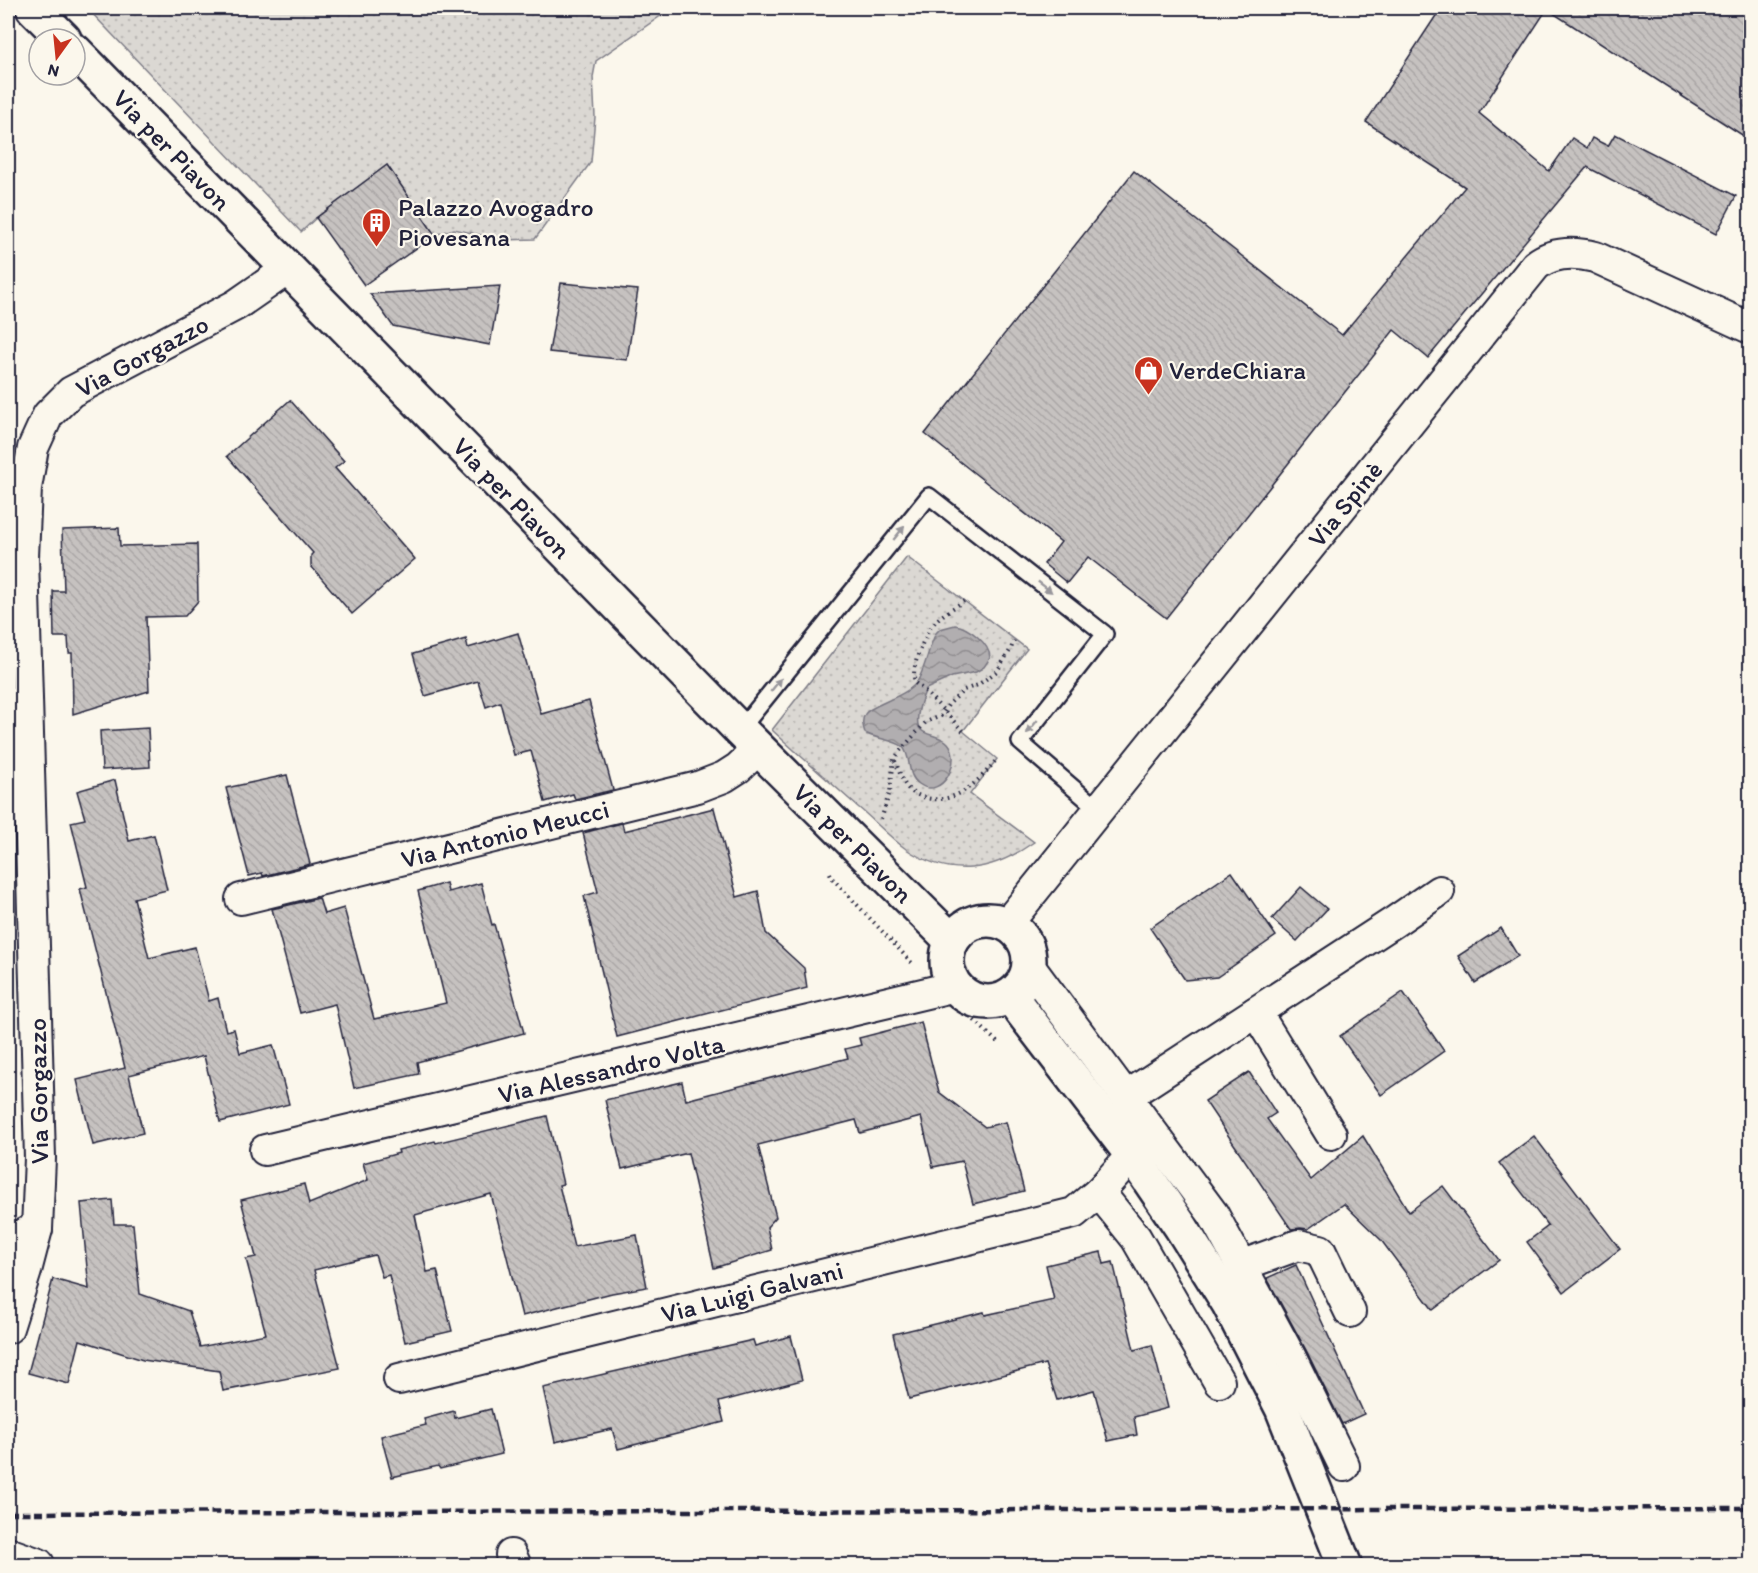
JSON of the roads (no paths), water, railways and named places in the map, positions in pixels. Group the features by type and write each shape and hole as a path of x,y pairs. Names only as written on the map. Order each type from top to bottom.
{"street":[{"path":"33,8 52,27"},
{"name":"Via per Piavon","path":"87,63 749,739 952,941"},
{"name":"Via Spinè","path":"1007,924 1536,265 1544,258 1577,253 1595,257 1750,328"},
{"name":"Via Gorgazzo","path":"8,1328 37,1229 40,1158 23,557 26,488 33,448 48,415 71,392 236,305 288,269"},
{"name":"Via Antonio Meucci","path":"241,899 698,786 724,777 738,768 749,739"},
{"path":"1127,1096 1439,891"},
{"path":"982,920 995,920 1007,924 1025,941 1029,952 1026,978 1020,988 999,1001 975,1000 965,995 950,976 947,964 952,941 970,924 982,920"},
{"path":"1029,966 1213,1214 1291,1358 1344,1466"},
{"name":"Via Alessandro Volta","path":"265,1150 956,986"},
{"path":"1010,996 1132,1155 1229,1304 1282,1408 1345,1566"},
{"path":"1256,1012 1331,1134"},
{"name":"Via Luigi Galvani","path":"399,1378 1074,1213 1099,1192 1132,1155"},
{"path":"1099,1192 1136,1238 1220,1382"},
{"path":"8,1249 19,1236 37,1229"},
{"path":"1240,1266 1298,1245 1320,1250 1350,1312"},
{"path":"8,1553 39,1564 39,1566"}],"lane":[{"path":"749,739 929,496 1105,634 1020,742 1099,810"}],"water":[{"path":"955,625 961,626 978,637 987,647 990,658 984,667 976,672 952,677 926,689 919,711 918,725 923,732 945,740 952,750 953,759 948,776 942,783 927,788 919,784 912,776 903,747 865,733 863,719 868,711 905,692 917,682 936,633 940,629"}],"railway":[{"path":"8,1513 1750,1508"}],"place":[{"name":"Palazzo Avogadro Piovesana","path":"377,248"},
{"name":"VerdeChiara","path":"1148,396"}]}
